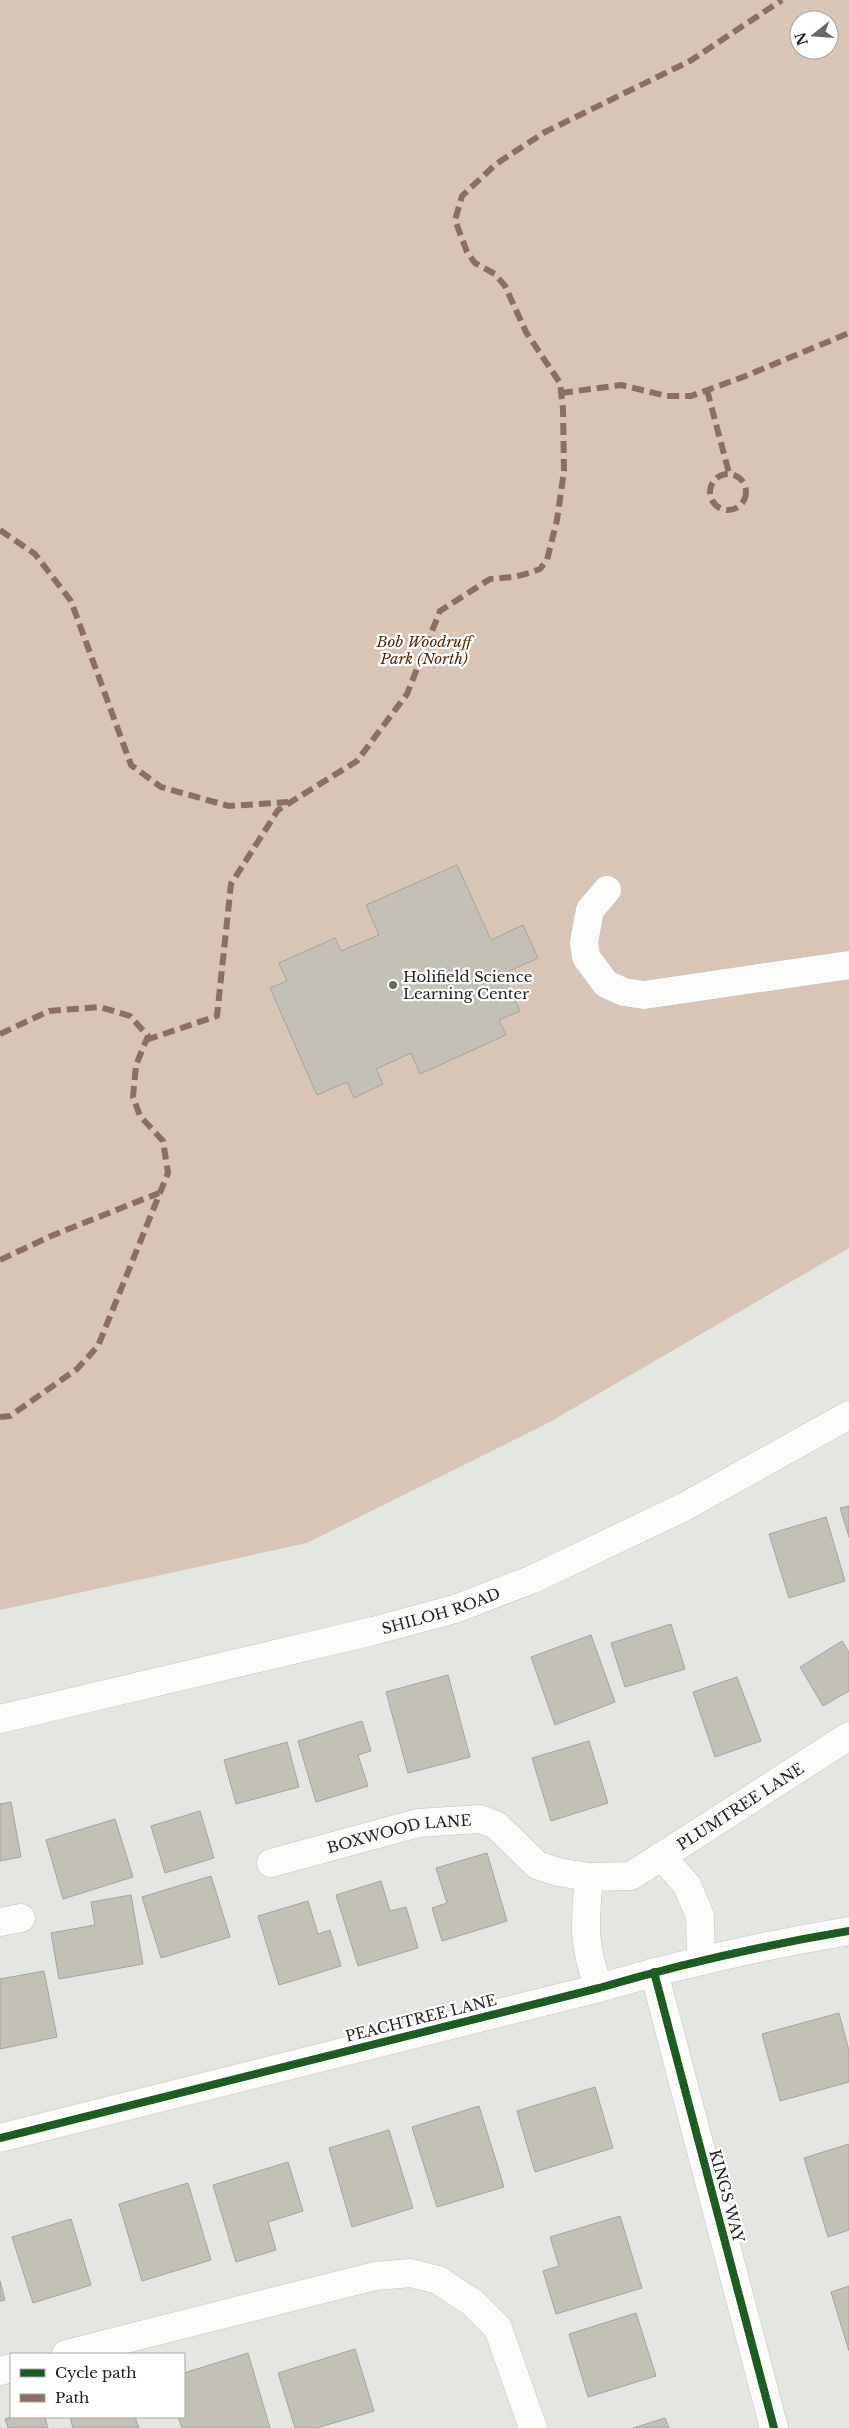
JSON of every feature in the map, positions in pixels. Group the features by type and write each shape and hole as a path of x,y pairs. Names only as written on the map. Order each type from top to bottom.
{"street":[{"path":"607,890 590,910 584,942 586,957 606,984 624,992 644,994 849,964"},
{"name":"SHILOH ROAD","path":"0,1719 373,1631 455,1609 533,1579 684,1507 849,1415"},
{"name":"PLUMTREE LANE","path":"631,1876 849,1736"},
{"name":"BOXWOOD LANE","path":"271,1863 418,1824 480,1819 496,1825 536,1865 558,1872 589,1877 631,1876"},
{"path":"661,1856 687,1885 700,1916 701,1962"},
{"path":"589,1877 584,1929 588,1960 599,1988"},
{"name":"PEACHTREE LANE","path":"0,2138 599,1988 654,1972 799,1939 849,1931"},
{"name":"KINGS WAY","path":"654,1972 774,2428"},
{"path":"70,2353 375,2276 410,2273 438,2280 473,2303 498,2328 533,2428"}],"green space":[{"name":"Bob Woodruff Park (North)","path":"0,0 849,0 849,1248 548,1423 307,1543 0,1610"}],"building":[{"name":"Holifield Science Learning Center","path":"457,865 491,940 523,925 538,958 503,974 520,1011 499,1020 506,1035 420,1074 411,1053 376,1069 383,1084 354,1098 347,1082 317,1095 270,988 287,981 279,963 335,938 341,951 379,935 366,905"},
{"path":"849,1506 849,1537 840,1508"},
{"path":"826,1517 845,1581 789,1598 769,1534"},
{"path":"671,1624 685,1669 625,1687 611,1643"},
{"path":"591,1635 615,1702 555,1725 531,1657"},
{"path":"842,1641 849,1652 849,1691 823,1706 800,1667"},
{"path":"448,1675 470,1757 408,1773 386,1692"},
{"path":"737,1677 761,1741 715,1757 693,1692"},
{"path":"362,1721 371,1751 358,1755 368,1786 316,1802 298,1741"},
{"path":"589,1741 608,1803 551,1821 532,1758"},
{"path":"287,1742 299,1787 236,1804 224,1760"},
{"path":"11,1802 21,1857 0,1861 0,1804"},
{"path":"200,1811 214,1858 165,1873 151,1826"},
{"path":"115,1819 133,1877 63,1899 46,1840"},
{"path":"487,1853 507,1921 442,1941 432,1908 447,1903 436,1868"},
{"path":"211,1876 230,1937 161,1958 142,1897"},
{"path":"381,1881 390,1911 406,1907 418,1948 358,1966 336,1895"},
{"path":"131,1895 143,1964 59,1979 51,1933 95,1925 91,1902"},
{"path":"308,1901 318,1934 330,1930 341,1966 279,1985 258,1916"},
{"path":"44,1971 57,2037 0,2049 0,1979"},
{"path":"839,2013 849,2051 849,2082 780,2101 762,2034"},
{"path":"595,2087 613,2148 535,2172 517,2111"},
{"path":"479,2106 504,2187 437,2207 412,2127"},
{"path":"389,2130 413,2208 352,2227 329,2148"},
{"path":"849,2144 849,2230 828,2237 804,2158"},
{"path":"288,2162 303,2211 268,2222 276,2250 236,2262 213,2185"},
{"path":"188,2183 211,2260 142,2281 119,2204"},
{"path":"620,2216 642,2288 556,2314 543,2271 559,2266 550,2237"},
{"path":"71,2219 91,2285 33,2303 12,2237"},
{"path":"0,2281 5,2300 0,2301"},
{"path":"849,2286 849,2351 831,2292"},
{"path":"636,2313 656,2376 588,2397 569,2334"},
{"path":"355,2349 374,2411 317,2428 295,2428 278,2373"},
{"path":"248,2353 270,2428 182,2428 178,2418 185,2418 185,2373"},
{"path":"45,2418 48,2428 8,2428 5,2419"},
{"path":"70,2418 135,2418 139,2428 73,2428"},
{"path":"665,2418 669,2428 633,2428"}],"marked path":[{"path":"146,1040 217,1016 231,884 278,810 357,761 407,694 440,611 490,579 514,577 529,573 540,569 547,560 557,520 564,471 563,409 560,383 526,332 505,286 495,274 475,263 467,252 455,220 462,196 496,164 545,132 690,61 782,0"},
{"path":"561,393 621,385 667,396 691,396 743,377 849,333"},
{"path":"707,390 729,473"},
{"path":"728,474 741,479 746,492 741,505 728,510 715,505 710,492 715,479 728,474"},
{"path":"0,530 35,554 71,601 131,765 161,787 229,806 288,802"},
{"path":"0,1034 49,1011 100,1007 130,1016 148,1036 136,1065 133,1097 140,1116 163,1141 168,1173 98,1346 77,1369 10,1416 0,1417"},
{"path":"0,1260 51,1236 159,1193"}],"cycle path":[{"path":"0,2138 692,1963 786,1942 849,1931"},
{"path":"654,1972 774,2428"}],"place":[{"name":"Holifield Science Learning Center","path":"393,985"}]}
